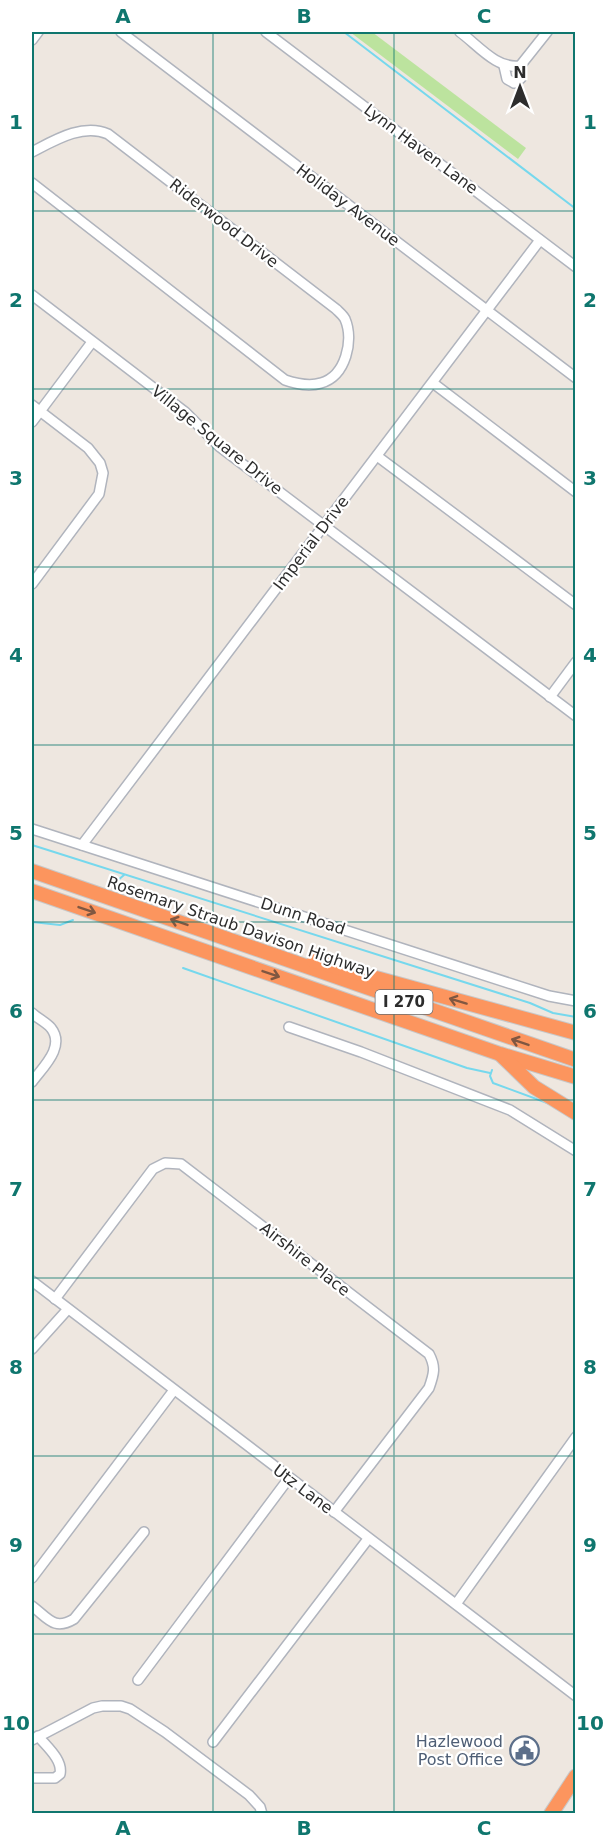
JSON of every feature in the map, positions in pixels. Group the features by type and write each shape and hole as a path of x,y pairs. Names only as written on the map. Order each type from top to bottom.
{"highway":[{"name":"Rosemary Straub Davison Highway","path":"32,871 576,1060"},
{"name":"Rosemary Straub Davison Highway","path":"32,891 500,1054 576,1077"},
{"path":"234,941 361,973 576,1033"},
{"path":"500,1054 534,1087 576,1113"},
{"path":"551,1814 576,1776"}],"street":[{"path":"32,40 38,32"},
{"name":"Holiday Avenue","path":"121,32 576,378"},
{"name":"Lynn Haven Lane","path":"266,32 576,267"},
{"path":"460,32 504,66 520,66"},
{"path":"504,66 507,79 514,83 521,78 520,66 547,32"},
{"name":"Riderwood Drive","path":"32,152 79,131 90,129 108,134 326,300 344,318 349,341 341,366 324,383 297,384 285,380 32,183"},
{"name":"Imperial Drive","path":"82,845 540,240"},
{"name":"Village Square Drive","path":"32,295 185,412 220,447 576,716"},
{"path":"32,422 92,342"},
{"path":"433,383 576,492"},
{"path":"32,405 96,456 100,463 102,483 99,494 92,505 32,584"},
{"path":"377,456 576,605"},
{"path":"550,697 576,662"},
{"name":"Dunn Road","path":"32,829 549,996 576,1001"},
{"path":"32,1013 50,1028 56,1045 52,1056 32,1082"},
{"path":"289,1027 361,1052 510,1110 576,1151"},
{"name":"Airshire Place","path":"55,1299 153,1169 165,1163 181,1164 429,1354 434,1363 435,1373 429,1388 334,1512"},
{"name":"Utz Lane","path":"32,1281 368,1539 576,1695"},
{"path":"32,1349 68,1309"},
{"path":"32,1578 174,1390"},
{"path":"456,1604 576,1437"},
{"path":"138,1680 289,1478"},
{"path":"32,1606 55,1624 63,1625 74,1619 144,1532"},
{"path":"213,1742 368,1539"},
{"path":"32,1778 55,1778 60,1774 62,1767 35,1738 93,1708 111,1705 130,1709 165,1732 249,1795 260,1807 262,1814"}],"green space":[{"path":"350,32 372,32 526,148 518,159"}],"waterway":[{"path":"344,32 576,209"},
{"path":"32,845 530,1003 553,1013 576,1017"},
{"path":"117,881 124,875"},
{"path":"32,922 60,925 73,920"},
{"path":"183,968 467,1068 490,1073"},
{"path":"492,1070 490,1076 493,1083 550,1104"}],"place":[{"name":"Hazlewood Post Office","path":"524,1750"}]}
